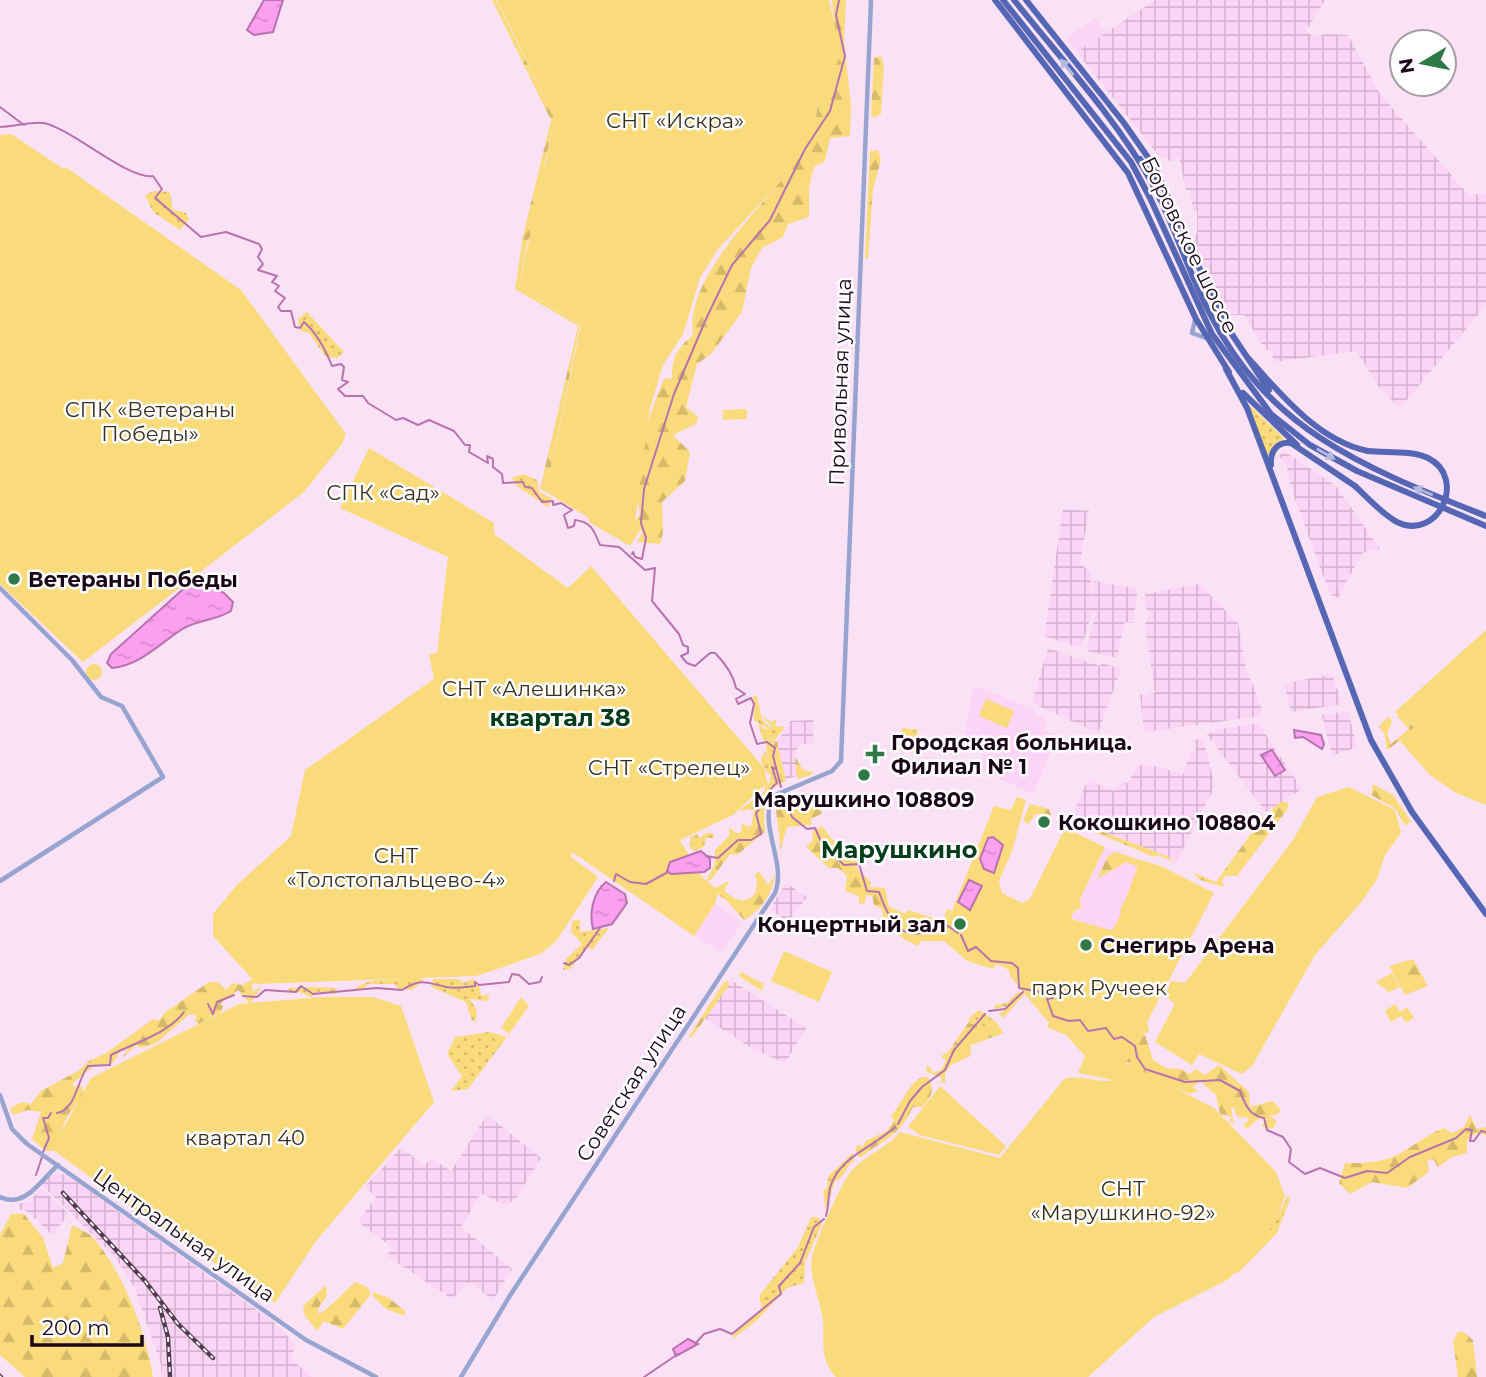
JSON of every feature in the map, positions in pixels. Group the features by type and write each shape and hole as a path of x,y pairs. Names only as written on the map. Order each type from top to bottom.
{"main road":[{"path":"995,0 1116,154 1138,189 1194,315 1242,397 1357,705 1381,760 1412,812 1486,914"},
{"name":"Боровское шоссе","path":"1003,0 1131,162 1212,334 1271,414 1305,442 1348,467 1486,526"},
{"name":"Боровское шоссе","path":"1014,0 1134,153 1156,192 1221,334 1253,379 1286,411 1330,446 1361,464 1486,516"},
{"path":"1026,0 1143,148 1210,294 1237,344 1286,411"},
{"path":"1047,55 1073,100"},
{"path":"1134,153 1150,170 1171,204"},
{"path":"1226,369 1250,400 1297,445 1355,486 1393,519 1405,524 1427,522 1438,514 1445,503 1446,481 1440,468 1431,460 1417,455 1368,452 1344,443 1302,414 1237,344"},
{"path":"1226,369 1271,414"},
{"path":"1277,488 1271,462 1273,451 1284,443 1297,445"}],"street":[{"name":"Привольная улица","path":"776,793 829,773 840,764 871,0"},
{"path":"0,588 64,651 101,697 122,706 163,777 0,881"},
{"name":"Советская улица","path":"461,1377 511,1294 775,893 778,876 768,811 776,793"},
{"name":"Центральная улица","path":"0,1094 16,1135 306,1340 376,1377"},
{"path":"0,1197 9,1201 23,1199 58,1165"}],"shaded area":[{"path":"1155,0 1325,0 1306,31 1313,37 1327,34 1348,35 1380,94 1469,195 1486,193 1486,305 1400,408 1379,387 1356,351 1274,362 1271,350 1265,350 1244,315 1226,315 1223,311 1191,240 1197,234 1197,211 1193,211 1190,190 1186,190 1179,157 1171,161 1159,156 1077,52"},
{"path":"1095,18 1106,33 1077,52 1066,38"},
{"path":"1284,451 1336,486 1380,549 1362,553 1338,598 1330,594 1293,494 1286,464 1279,456"},
{"path":"1063,509 1089,511 1080,563 1091,573 1091,597 1094,581 1138,589 1133,623 1125,622 1117,658 1088,651 1086,647 1096,614 1092,612 1082,646 1077,647 1044,636"},
{"path":"1199,584 1238,623 1246,669 1261,705 1261,716 1144,732 1140,695 1155,693 1145,624 1150,612 1145,608 1145,594"},
{"path":"1048,648 1100,666 1101,663 1121,669 1098,733 1032,703"},
{"path":"1332,674 1342,704 1291,712 1284,684"},
{"path":"974,685 1035,710 1034,713 1048,720 1044,730 1058,736 1033,794 978,769 985,745 963,739"},
{"path":"1348,711 1357,747 1332,756 1322,715"},
{"path":"813,720 813,743 800,745 795,751 801,775 785,779 777,742 790,721"},
{"path":"1258,723 1302,789 1266,812 1207,735 1219,729"},
{"path":"1203,738 1215,786 1177,861 1071,818 1088,780 1114,791 1122,781 1128,783 1138,765 1160,767 1183,775 1190,753 1196,753 1194,740"},
{"path":"1105,847 1140,860 1114,932 1071,918"},
{"path":"786,883 807,897 788,922 770,909"},
{"path":"715,904 743,922 722,952 694,936"},
{"path":"731,980 806,1028 785,1063 753,1049 705,1018"},
{"path":"487,1115 541,1158 517,1197 506,1206 481,1193 461,1227 512,1269 493,1300 470,1282 452,1299 387,1256 392,1247 358,1222 376,1197 365,1187 401,1148 425,1165 431,1158 451,1171"},
{"path":"57,1173 67,1175 279,1326 296,1346 290,1358 312,1377 162,1377 161,1365 135,1289 115,1257 41,1184 48,1176"},
{"path":"41,1188 69,1214 52,1235 27,1211 19,1209 18,1204 30,1201"}],"green space":[{"path":"492,0 496,0 555,119 544,166 549,166 627,283 528,239 519,287 580,325 546,492 540,489 578,326 515,289 523,236 551,120"},
{"name":"СНТ «Искра»","path":"497,0 829,0 841,55 817,103 816,118 782,180 718,249 700,278 683,334 663,365 650,408 632,544 546,492 581,325 519,287 555,119"},
{"path":"832,0 846,0 844,42 851,105 850,136 830,138 825,161 814,167 809,189 809,217 788,224 783,237 762,248 751,268 742,312 711,354 697,364 686,407 698,417 696,424 673,435 690,452 685,481 662,502 663,533 660,544 637,542 643,531 640,530 630,546 589,522 588,515 631,528 640,514 637,480 646,428 664,379 672,378 676,354 693,335 693,314 699,293 739,230 784,177 782,159 816,118 819,87 835,35"},
{"path":"881,56 884,65 881,114 874,118 871,115 874,58"},
{"name":"СПК «Ветераны Победы»","path":"11,134 62,168 67,168 241,290 346,434 342,444 304,492 83,662 0,584 0,135"},
{"path":"878,150 881,160 873,189 868,259 865,257 870,151"},
{"path":"155,191 170,192 173,210 185,212 189,219 180,230 153,212 145,195"},
{"path":"307,312 344,352 337,358 326,357 308,332 300,331 298,319"},
{"path":"1247,403 1285,439 1274,444 1267,457"},
{"path":"747,409 747,419 723,420 723,410"},
{"path":"369,448 494,523 494,534 568,588 591,566 764,768 767,783 733,815 680,840 701,876 718,890 715,904 694,936 572,852 571,857 598,877 557,940 542,953 476,976 257,984 213,936 213,914 237,885 291,836 305,770 434,679 429,654 437,653 448,557 340,508"},
{"path":"523,474 537,480 539,492 552,498 548,507 518,487 512,478"},
{"path":"1486,630 1486,805 1456,793 1430,775 1400,741 1415,726 1395,712"},
{"path":"94,664 100,666 100,678 94,680 88,678 86,672 88,666"},
{"path":"753,696 757,696 762,719 774,732 754,720"},
{"path":"986,699 1014,711 1007,728 979,716"},
{"path":"1400,713 1416,729 1387,750 1385,735 1379,726 1389,716 1392,722 1387,734 1391,744 1409,729 1397,716"},
{"path":"761,715 771,722 777,719 775,726 785,727 775,740 766,737 766,742 763,740 758,723 765,729 772,727"},
{"path":"902,728 911,729 915,738 912,729 918,729 916,753 900,751 903,741 915,741 903,739 906,737 903,733 901,736"},
{"path":"766,737 777,742 786,781 780,776 777,761 767,761"},
{"path":"765,750 767,761 777,761 780,776 786,781 771,789 764,810 756,804 754,809 738,811 765,791 764,779 769,784 771,775 765,770 761,760"},
{"path":"795,757 803,770 813,772 811,775 797,779"},
{"path":"1373,784 1393,795 1411,821 1405,826 1396,809 1371,795"},
{"path":"1349,787 1395,810 1401,833 1385,855 1377,879 1363,900 1315,955 1252,1066 1242,1074 1199,1054 1192,1065 1155,1042 1175,1004 1165,996 1171,981 1185,983 1293,840 1317,797"},
{"path":"790,794 812,806 815,802 823,813 811,819 811,825 787,827 781,849 783,868 776,810 778,799"},
{"name":"СНТ «Марушкино-92»","path":"1017,797 1026,800 1012,851 999,881 1002,893 1022,903 1030,899 1065,828 1105,847 1080,899 1081,908 1074,911 1071,919 1114,931 1140,860 1161,866 1214,893 1126,1063 1214,1108 1276,1172 1285,1196 1275,1224 1229,1279 1154,1317 1088,1377 836,1377 825,1358 823,1321 811,1265 814,1250 829,1214 850,1173 900,1132 1000,1158 1064,1079 1113,1080 1078,1073 1085,1056 1066,1035 1047,1027 1049,1023 1010,976 1009,970 997,964 993,969 967,961 944,941 921,941 918,946 894,931 887,920 888,906 905,914 908,910 943,921 947,909 952,911 994,806 1011,810"},
{"path":"1283,801 1289,804 1287,810 1237,876 1225,876 1222,881 1224,887 1200,880 1192,872 1216,882 1264,816 1271,816 1273,808"},
{"path":"755,804 764,810 765,832 737,855 730,854 711,880 706,881 715,864 715,850 729,836 729,827 736,833 741,832 742,824 751,827"},
{"path":"1030,804 1049,809 1051,815 1036,814 1028,824 1023,820"},
{"path":"1077,822 1167,856 1175,863 1158,855 1154,857 1078,825"},
{"path":"822,826 835,842 848,845 857,857 857,869 871,882 870,887 885,888 893,927 883,920 882,909 874,905 872,896 866,895 865,903 859,904 859,896 845,891 847,876 838,868 829,868 806,847 813,840 812,832"},
{"path":"706,833 713,833 714,838 706,838 704,847 694,851 690,848 690,837 697,834 700,838"},
{"path":"1116,852 1157,866 1114,942 1112,930 1124,914 1120,910 1134,882 1138,867 1126,862 1097,879 1108,856"},
{"path":"759,871 768,885 775,875 772,889 765,901 744,920 727,901 712,890 730,880 724,890 737,899 749,899 756,891 755,875"},
{"path":"580,919 580,932 609,928 592,950 588,947 570,969 563,970 566,959 582,944 571,932 572,921"},
{"path":"784,951 832,972 819,1002 771,981"},
{"path":"1413,959 1428,986 1405,995 1389,966"},
{"path":"741,972 764,984 762,991 739,976"},
{"path":"1392,973 1400,987 1389,992 1376,982"},
{"path":"260,976 269,981 252,984 253,992 262,986 250,1004 238,990 220,1004 223,1006 221,1012 199,1024 195,1021 197,1016 190,1014 155,1044 140,1048 137,1045 122,1058 128,1049 121,1050 113,1063 94,1066 73,1083 73,1087 81,1085 84,1094 68,1115 53,1151 46,1151 32,1139 41,1112 28,1110 13,1115 10,1108 22,1102 31,1104 41,1091 106,1053 153,1019 160,1020 164,1013 209,982 218,982 226,990 233,983 242,985"},
{"path":"415,976 424,980 412,990 398,989 395,984 367,984 364,989 355,989 368,982"},
{"path":"433,979 458,979 464,983 473,979 480,988 481,996 489,994 488,1001 470,999 477,1011 476,1021 472,1021 466,1002 431,987"},
{"path":"728,981 729,985 692,1037 688,1038 724,982"},
{"path":"288,988 337,988 335,994 317,992 311,997 299,992 289,993"},
{"path":"1018,992 1025,994 1003,1018 999,1014 1007,1008 1005,1006 994,1010 995,1005 1007,1003"},
{"name":"квартал 40","path":"322,997 372,997 401,1006 434,1102 316,1241 275,1303 142,1215 52,1149 91,1078 239,1004"},
{"path":"521,997 529,1006 509,1034 501,1028"},
{"path":"1395,1004 1400,1012 1407,1007 1414,1018 1406,1023 1401,1016 1391,1022 1385,1011"},
{"path":"979,1010 995,1021 989,1027 968,1023 970,1017"},
{"path":"995,1021 1004,1033 971,1045 970,1056 951,1065 945,1073 945,1083 941,1083 942,1078 927,1072 926,1066 931,1067 932,1073 941,1070 946,1061 941,1056 948,1052 968,1023 988,1027"},
{"path":"1147,1021 1149,1032 1141,1034 1145,1035 1153,1060 1166,1068 1181,1069 1190,1074 1196,1069 1205,1075 1219,1065 1249,1092 1250,1107 1273,1101 1281,1110 1277,1115 1270,1115 1277,1122 1273,1128 1266,1129 1262,1125 1267,1119 1258,1119 1247,1129 1243,1125 1248,1121 1247,1117 1236,1115 1234,1107 1231,1108 1234,1124 1229,1121 1231,1117 1220,1114 1216,1095 1200,1081 1193,1087 1198,1091 1190,1094 1142,1074 1122,1058 1141,1025"},
{"path":"489,1032 507,1037 468,1089 451,1091 462,1076 447,1054 455,1037"},
{"path":"922,1077 928,1077 932,1085 928,1100 922,1107 913,1107 902,1125 890,1137 860,1158 855,1151 857,1145 863,1146 866,1141 887,1131 894,1121 891,1116 912,1085"},
{"path":"940,1086 1006,1146 999,1155 920,1135 908,1127"},
{"path":"1470,1115 1477,1129 1486,1127 1486,1135 1477,1133 1467,1140 1467,1153 1452,1157 1438,1167 1433,1159 1427,1161 1429,1172 1407,1188 1372,1182 1350,1194 1339,1183 1345,1163 1389,1158 1444,1128 1452,1133 1464,1127"},
{"path":"853,1153 854,1162 851,1162 842,1177 835,1181 826,1211 823,1191 827,1188 828,1176"},
{"path":"1288,1195 1290,1199 1277,1233 1239,1272 1208,1283 1277,1218"},
{"path":"11,1214 24,1214 43,1238 53,1268 63,1263 72,1225 91,1236 112,1265 131,1302 145,1341 153,1377 25,1377 0,1355 0,1235"},
{"path":"811,1217 820,1218 822,1224 805,1262 804,1283 787,1288 756,1321 731,1340 737,1329 744,1326 762,1308 759,1296 798,1247"},
{"path":"356,1282 367,1287 371,1294 343,1329 324,1321 317,1331 305,1316 303,1306 326,1285 327,1296 318,1308 319,1314"},
{"path":"373,1292 389,1298 405,1311 405,1316 386,1309 373,1296"},
{"path":"1458,1332 1464,1332 1473,1340 1477,1377 1458,1377 1453,1341"}],"water":[{"path":"264,0 283,0 273,32 254,35 247,30"},
{"path":"205,583 224,593 233,602 231,611 184,628 132,663 112,668 107,663 111,654 181,591 191,584"},
{"path":"1294,730 1321,735 1324,744 1322,749 1303,737 1295,738"},
{"path":"1272,750 1285,770 1275,776 1261,755"},
{"path":"993,837 1003,845 994,873 984,869 980,859 988,838"},
{"path":"701,851 710,859 710,868 704,872 671,874 667,871 670,862"},
{"path":"969,880 982,886 970,910 958,902"},
{"path":"606,882 625,894 627,903 612,924 593,929 593,903"},
{"path":"688,1339 698,1344 676,1356 673,1349"}],"waterway":[{"path":"632,554 633,552 635,557 642,559 646,538 641,523 644,489 674,394 706,319 732,265 770,220 805,149 830,111 845,56 836,15 839,0"},
{"path":"0,107 24,125"},
{"path":"0,127 39,123 56,127 130,171 153,176 162,189 155,198 201,237 226,232 259,244 262,249 258,257 263,264 258,270 277,276 272,282 279,286 275,291 285,298 278,307 281,311 291,311 295,327 300,328 304,322 309,327 321,343 332,366 341,364 344,367 342,380 348,382 338,389 345,396 363,396 368,403 396,420 403,418 418,425 429,420 454,431 465,445 470,445 469,452 488,463 487,456 493,459 493,467 502,474 503,483 523,482 525,487 532,488 542,502 553,501 553,505 561,503 572,510 564,515 568,528 574,526 575,520 585,523 594,531 600,545 619,547 645,570 655,568 652,601 679,634 683,645 688,647 688,653 681,656 687,663 695,666 710,653 715,653 728,669 736,688 745,694 736,699 738,704 751,698 754,704 750,723 757,744 767,742 775,748 773,756 781,787"},
{"path":"706,856 718,858 738,840 751,840 761,834 756,813 777,783 772,767 775,769"},
{"path":"784,794 792,817 807,829 815,828 822,844 844,865 859,864 867,891 879,892 889,916 902,930 920,933 945,924 958,933"},
{"path":"614,881 616,874 630,882 646,884 668,872"},
{"path":"564,963 569,965 579,958 600,928"},
{"path":"961,935 968,951 976,947 991,961 1012,963 1018,968 1019,988 1051,994 1053,998 1047,999 1053,1016 1069,1021 1080,1020 1088,1031 1106,1028 1114,1039 1122,1037 1135,1046 1137,1057 1145,1069 1185,1082 1220,1080 1240,1091 1251,1112 1264,1118 1267,1130 1283,1137 1291,1149 1289,1162 1305,1174 1320,1168 1345,1178 1367,1171 1387,1173 1410,1157 1456,1138 1466,1129 1472,1130 1470,1141 1474,1141 1481,1131 1486,1132"},
{"path":"243,996 257,997 265,990 296,992 301,986 313,994 376,988 402,990 423,982 449,988 475,986 475,982 479,985 509,982 512,974 519,975 529,984 540,982 542,977"},
{"path":"989,1011 1005,1009 1023,992"},
{"path":"208,1004 213,1014 217,1002 234,995"},
{"path":"57,1113 63,1111 72,1101 88,1066 110,1065 111,1055 160,1032 184,1012"},
{"path":"898,1124 910,1101 922,1087 945,1070 954,1050 985,1014"},
{"path":"43,1152 49,1138 43,1118 48,1118 51,1113"},
{"path":"826,1216 834,1177 849,1160 895,1127"},
{"path":"36,1175 42,1157"},
{"path":"695,1344 704,1334 720,1329 732,1334 781,1294 779,1286 800,1263 814,1227 824,1219"},
{"path":"644,1377 678,1354"}],"railway":[{"path":"63,1193 145,1281 178,1324 213,1358"},
{"path":"160,1308 168,1337 170,1377"}],"place":[{"name":"Ветераны Победы","path":"14,579"},
{"name":"Городская больница. Филиал № 1","path":"875,754"},
{"name":"Марушкино 108809","path":"864,775"},
{"name":"Кокошкино 108804","path":"1044,822"},
{"name":"Концертный зал","path":"960,924"},
{"name":"Снегирь Арена","path":"1086,945"}],"district":[{"name":"квартал 38","path":"560,717"},
{"name":"Марушкино","path":"899,849"}],"park label":[{"name":"СПК «Сад»","path":"383,492"},
{"name":"СНТ «Алешинка»","path":"534,688"},
{"name":"СНТ «Стрелец»","path":"669,767"},
{"name":"СНТ «Толстопальцево-4»","path":"396,867"},
{"name":"парк Ручеек","path":"1099,987"}]}
